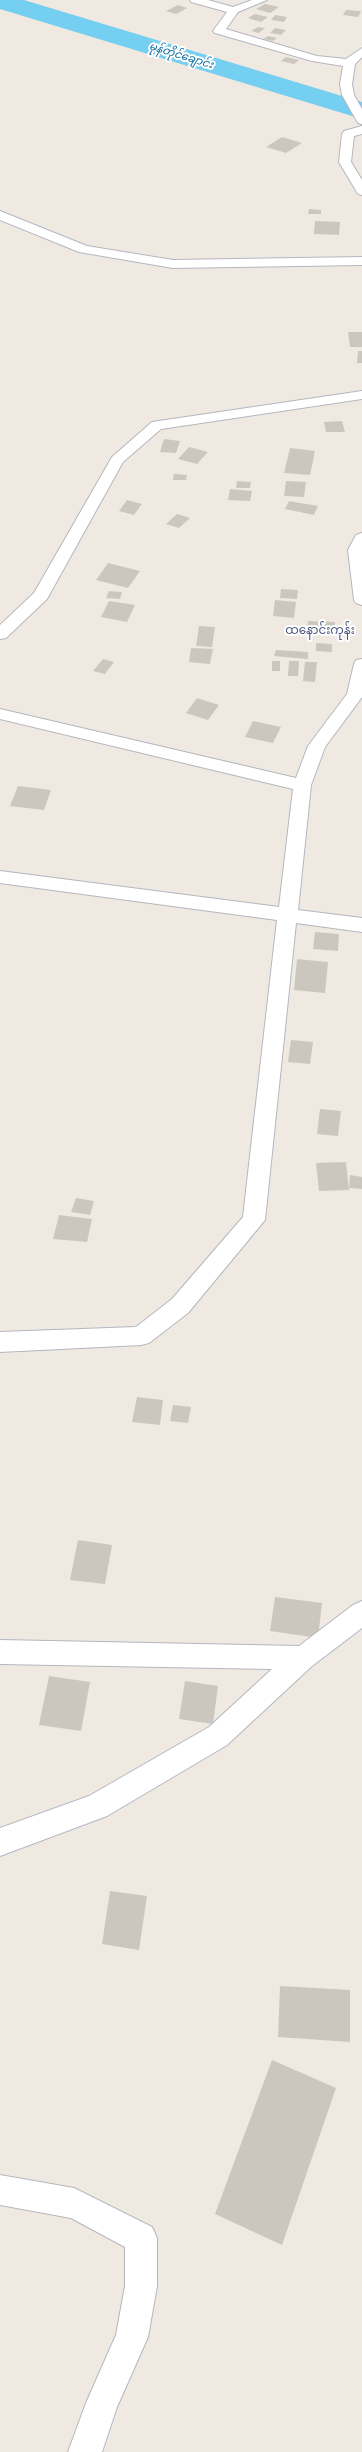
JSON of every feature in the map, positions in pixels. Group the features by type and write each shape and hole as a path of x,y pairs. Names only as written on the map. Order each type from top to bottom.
{"street":[{"path":"196,0 234,10 262,0"},
{"path":"234,10 219,31 316,59 349,63 362,51"},
{"path":"349,63 351,86 348,95 362,120"},
{"path":"362,130 348,134 345,162 362,191"},
{"path":"0,215 84,249 173,264 362,261"},
{"path":"0,634 41,596 117,460 157,425 362,395"},
{"path":"362,538 356,550 362,600"},
{"path":"0,1342 141,1336 180,1306 254,1220 302,785 317,746 355,696 362,664"},
{"path":"0,714 302,785"},
{"path":"0,877 362,924"},
{"path":"0,1842 97,1807 218,1736 303,1658 362,1613"},
{"path":"0,1652 303,1658"},
{"path":"0,2190 74,2203 141,2238 141,2286 132,2337 102,2403 85,2452"}],"building":[{"path":"265,4 279,7 270,13 256,9"},
{"path":"178,5 187,8 176,14 166,11"},
{"path":"346,10 361,11 358,17 343,15"},
{"path":"255,14 268,17 261,22 248,18"},
{"path":"275,15 287,17 284,22 271,20"},
{"path":"258,27 265,28 259,33 251,31"},
{"path":"275,28 286,30 281,35 270,33"},
{"path":"268,36 277,38 273,41 263,39"},
{"path":"286,57 299,60 294,64 281,61"},
{"path":"282,137 302,143 286,153 266,147"},
{"path":"309,209 321,210 321,214 308,214"},
{"path":"315,221 340,222 339,235 314,234"},
{"path":"348,332 362,332 362,347 350,347"},
{"path":"358,351 362,351 362,363 357,363"},
{"path":"342,421 345,432 326,432 324,422"},
{"path":"164,439 180,441 176,453 160,452"},
{"path":"189,447 208,452 197,464 178,459"},
{"path":"290,448 315,451 310,475 284,473"},
{"path":"174,474 187,475 186,480 173,480"},
{"path":"237,481 251,482 250,488 236,488"},
{"path":"286,481 306,482 304,497 284,496"},
{"path":"230,489 252,491 250,501 228,500"},
{"path":"127,500 142,504 134,515 119,511"},
{"path":"289,501 318,506 314,515 285,509"},
{"path":"177,514 190,518 179,528 166,524"},
{"path":"108,563 140,571 128,588 96,580"},
{"path":"281,589 298,590 297,599 280,598"},
{"path":"109,591 122,592 120,599 106,598"},
{"path":"275,600 296,602 294,618 273,616"},
{"path":"109,601 135,605 127,622 101,617"},
{"path":"308,621 335,622 334,634 307,632"},
{"path":"199,626 215,627 212,647 196,646"},
{"path":"316,643 332,644 332,652 316,651"},
{"path":"191,648 213,649 210,664 189,662"},
{"path":"276,650 308,652 308,659 274,656"},
{"path":"103,659 114,662 105,674 93,671"},
{"path":"272,661 280,661 280,671 272,671"},
{"path":"289,661 299,661 298,676 288,676"},
{"path":"305,662 317,662 315,682 303,681"},
{"path":"197,698 219,705 208,720 186,713"},
{"path":"253,721 281,727 273,743 245,737"},
{"path":"18,786 51,790 44,810 10,806"},
{"path":"315,932 339,934 338,951 313,949"},
{"path":"297,959 328,962 325,993 294,990"},
{"path":"291,1040 313,1042 310,1064 288,1062"},
{"path":"320,1109 341,1111 338,1136 317,1134"},
{"path":"346,1162 349,1190 319,1191 316,1163"},
{"path":"350,1175 362,1177 362,1189 349,1188"},
{"path":"76,1198 94,1201 90,1215 71,1212"},
{"path":"59,1215 92,1219 87,1242 53,1239"},
{"path":"137,1397 163,1400 160,1425 132,1422"},
{"path":"173,1405 191,1407 188,1423 170,1421"},
{"path":"78,1540 112,1545 105,1584 70,1580"},
{"path":"275,1597 322,1603 318,1638 270,1631"},
{"path":"49,1676 90,1682 81,1731 39,1725"},
{"path":"185,1681 218,1686 213,1724 179,1719"},
{"path":"110,1891 147,1896 139,1950 102,1944"},
{"path":"280,1986 350,1990 350,2042 278,2037"},
{"path":"272,2060 336,2088 282,2245 215,2214"}],"waterway":[{"name":"မုန်တိုင်ချောင်း","path":"0,1 362,111"}],"district":[{"name":"ထနောင်းကုန်း","path":"320,631"}]}
